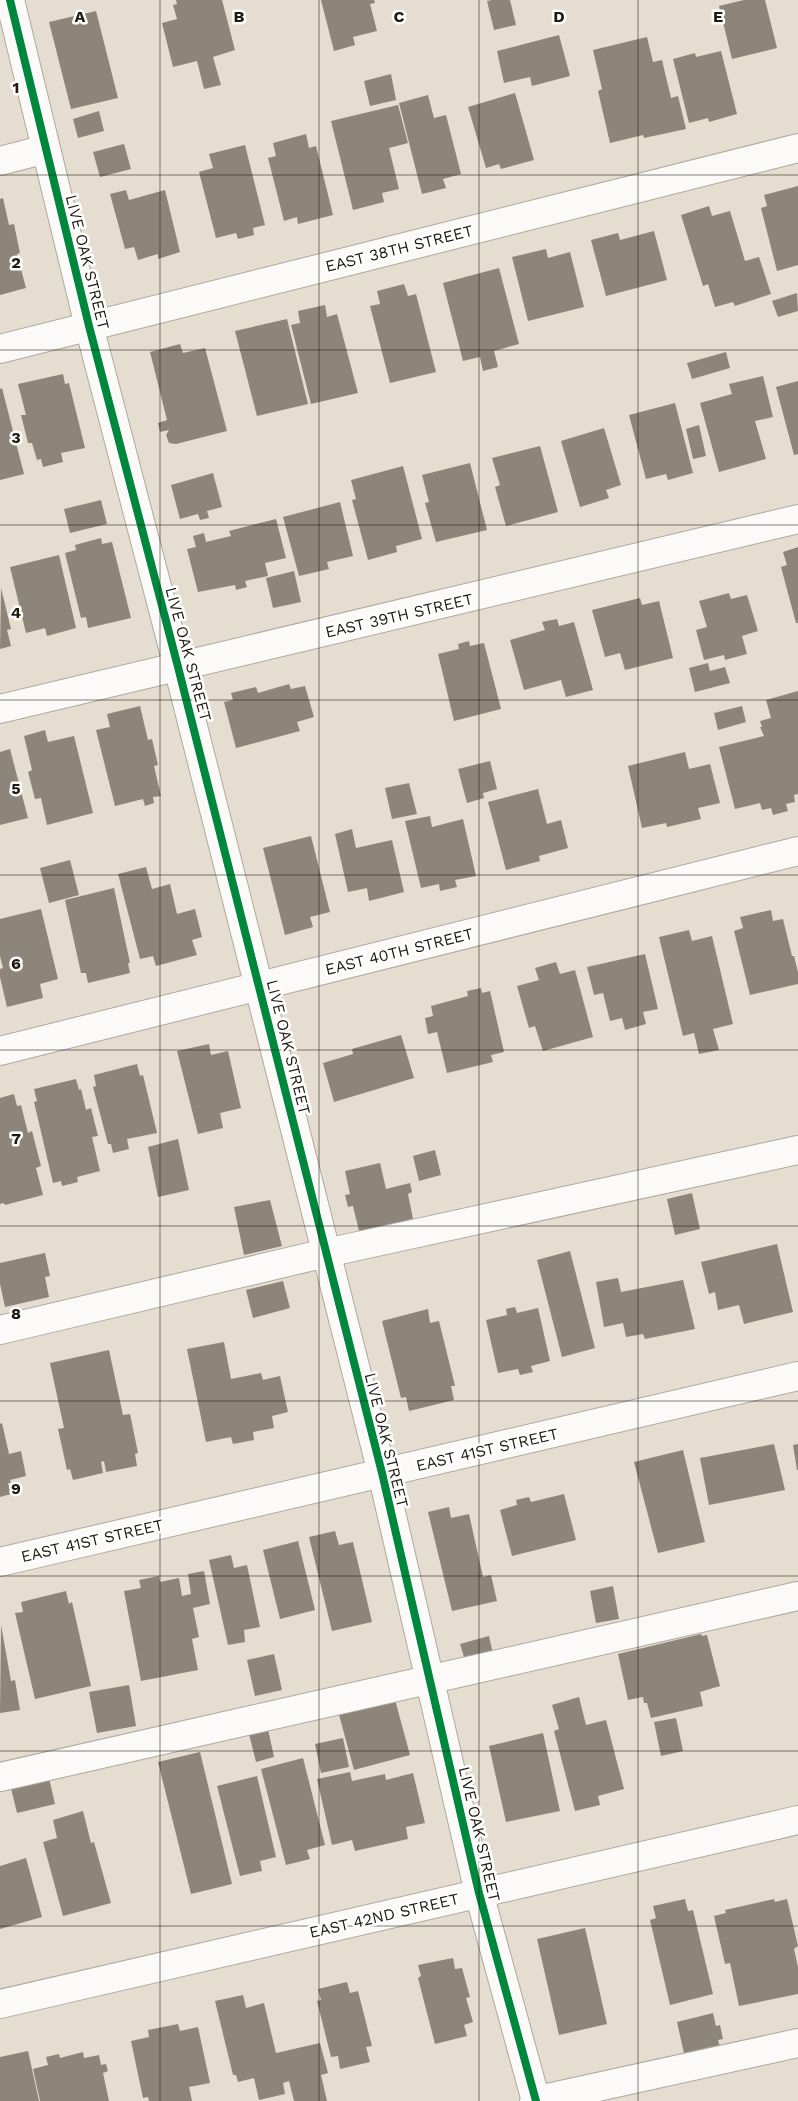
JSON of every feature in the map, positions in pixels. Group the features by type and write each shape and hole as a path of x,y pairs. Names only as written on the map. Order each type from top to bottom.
{"street":[{"name":"LIVE OAK STREET","path":"10,0 89,326 178,667 382,1473 479,1893 536,2101"},
{"name":"EAST 38TH STREET","path":"0,349 798,148"},
{"path":"0,161 46,149"},
{"name":"EAST 39TH STREET","path":"0,710 798,520"},
{"name":"EAST 40TH STREET","path":"0,1051 798,851"},
{"path":"0,1330 326,1253 798,1150"},
{"name":"EAST 41ST STREET","path":"0,1562 798,1376"},
{"path":"0,1777 798,1596"},
{"name":"EAST 42ND STREET","path":"0,2004 798,1820"},
{"path":"536,2101 798,2043"}],"building":[{"path":"176,0 222,0 235,50 213,57 221,85 204,89 197,61 173,67 162,23 177,19 173,5 177,4"},
{"path":"321,0 374,0 375,3 370,4 377,31 353,37 355,45 334,51"},
{"path":"510,0 516,25 494,30 487,1"},
{"path":"744,0 765,0 777,48 732,59 719,6"},
{"path":"96,11 118,98 71,109 49,22"},
{"path":"559,35 570,76 532,86 530,77 504,83 497,51"},
{"path":"647,37 653,62 662,60 671,98 678,96 686,129 644,138 643,135 610,143 598,91 602,89 593,50"},
{"path":"721,51 737,114 709,122 708,118 689,123 673,59 695,53 696,57"},
{"path":"391,74 396,100 370,106 364,81"},
{"path":"515,93 534,160 501,169 499,164 486,168 468,107"},
{"path":"428,95 434,118 446,115 461,174 443,179 446,188 422,194 399,103"},
{"path":"398,105 408,143 389,148 399,189 382,193 384,202 353,210 331,121"},
{"path":"99,111 104,131 78,138 73,119"},
{"path":"306,134 309,148 316,146 333,215 298,224 297,217 284,221 268,158 276,156 273,143"},
{"path":"124,144 131,169 100,177 93,152"},
{"path":"245,145 265,225 253,228 254,235 238,239 236,233 216,238 199,172 213,168 209,154"},
{"path":"798,186 798,265 777,271 761,208 767,206 764,195"},
{"path":"126,190 129,200 165,190 180,252 158,259 158,254 138,260 134,247 125,249 110,194"},
{"path":"3,198 9,225 14,224 20,253 17,254 26,288 0,295 0,199"},
{"path":"709,206 712,216 730,211 745,261 759,257 771,294 735,306 733,302 715,307 708,284 703,286 681,215"},
{"path":"654,231 667,280 606,296 591,240 618,233 620,240"},
{"path":"546,249 548,258 570,252 584,307 528,321 512,257"},
{"path":"499,268 519,344 494,351 498,367 483,371 480,357 463,361 443,283"},
{"path":"404,284 408,296 416,294 436,372 390,383 370,306 380,304 377,291"},
{"path":"797,293 798,311 778,317 772,301"},
{"path":"325,305 327,317 337,314 358,393 311,404 291,325 300,323 298,311"},
{"path":"287,319 308,404 257,416 235,331"},
{"path":"180,344 183,353 205,348 227,431 176,444 169,443 166,435 169,430 160,432 158,423 167,420 150,352"},
{"path":"726,352 730,368 692,379 687,363"},
{"path":"63,374 65,384 69,383 85,448 61,453 63,462 43,467 41,459 37,460 32,443 28,443 21,415 26,415 18,384"},
{"path":"763,376 773,417 755,421 766,459 719,472 700,403 732,394 729,384"},
{"path":"798,381 798,454 794,455 776,387"},
{"path":"2,388 24,474 0,480 0,389"},
{"path":"675,403 693,473 668,480 666,474 646,479 629,415"},
{"path":"699,425 706,456 693,459 686,429"},
{"path":"604,428 621,485 606,490 609,498 580,507 561,441"},
{"path":"540,446 558,512 506,526 495,487 500,485 492,458"},
{"path":"470,463 487,530 436,542 425,503 429,502 422,475"},
{"path":"403,466 422,539 396,546 397,552 368,560 352,500 356,499 351,480"},
{"path":"213,473 222,507 207,511 209,518 200,520 198,514 180,519 171,485"},
{"path":"101,500 107,524 70,533 64,509"},
{"path":"340,502 353,556 327,562 329,569 299,576 283,517"},
{"path":"276,519 286,558 265,563 268,576 245,581 247,587 236,590 235,585 198,592 187,549 196,547 193,536 204,533 206,542 231,536 229,531"},
{"path":"101,538 102,544 112,542 131,618 88,628 86,617 81,618 65,553 76,550 75,545"},
{"path":"798,547 798,623 796,623 781,567 787,565 783,552"},
{"path":"59,555 76,628 47,636 45,628 26,633 10,567"},
{"path":"294,571 301,602 273,608 266,578"},
{"path":"1,588 11,629 7,630 11,646 0,649"},
{"path":"729,593 731,599 747,595 758,631 742,636 747,654 725,660 724,655 704,660 696,630 707,627 699,601"},
{"path":"640,598 642,605 659,601 673,658 625,670 620,653 605,657 592,610"},
{"path":"557,619 559,626 574,622 593,690 566,697 561,680 524,690 510,640 545,630 542,622"},
{"path":"469,641 470,646 484,643 501,709 454,721 438,654 459,649 458,644"},
{"path":"708,663 710,671 725,667 730,683 695,692 689,668"},
{"path":"289,684 291,689 305,686 314,717 297,722 300,731 236,748 224,702 233,700 231,693 256,687 258,693"},
{"path":"798,691 798,794 794,795 795,802 786,804 788,811 773,815 771,808 762,810 760,803 735,809 719,747 764,736 760,727 762,727 760,721 771,718 766,700"},
{"path":"140,706 148,740 152,739 158,765 154,766 161,796 153,797 154,803 145,806 143,799 115,806 96,730 110,727 107,714"},
{"path":"742,706 746,722 718,730 714,713"},
{"path":"45,730 48,742 74,736 93,813 47,825 41,798 35,799 28,772 32,770 24,736"},
{"path":"10,749 28,818 0,825 0,752"},
{"path":"685,752 689,769 710,764 720,803 698,808 701,819 667,827 666,823 642,828 628,766"},
{"path":"490,761 497,789 483,793 484,798 467,803 458,769"},
{"path":"409,783 417,814 392,819 385,788"},
{"path":"538,789 547,824 561,820 568,848 539,856 540,861 506,870 488,802"},
{"path":"430,816 432,827 463,819 476,876 455,880 457,887 440,891 439,884 421,888 405,821"},
{"path":"352,829 356,848 392,840 404,892 369,901 367,888 348,892 335,834"},
{"path":"311,836 330,912 310,917 313,927 285,935 263,848"},
{"path":"70,860 79,895 49,903 40,868"},
{"path":"146,867 152,889 170,884 177,914 195,909 202,937 192,940 197,955 156,966 153,956 140,959 118,874"},
{"path":"114,888 130,963 128,963 130,973 88,983 86,973 81,973 65,900"},
{"path":"41,909 58,979 40,984 43,998 7,1007 0,977 0,969 3,968 0,956 0,919"},
{"path":"771,910 773,921 783,919 798,972 798,984 750,995 734,931 743,928 740,917"},
{"path":"689,930 692,941 712,936 733,1024 713,1029 719,1050 699,1054 694,1033 683,1036 659,937"},
{"path":"645,954 658,1009 643,1012 646,1024 625,1030 622,1018 610,1021 603,993 594,995 587,967"},
{"path":"556,962 560,974 575,970 593,1037 543,1051 535,1026 529,1028 517,986 539,980 535,968"},
{"path":"481,988 482,993 490,991 504,1052 491,1055 493,1062 447,1073 437,1032 428,1034 425,1018 433,1016 431,1006 468,996 467,991"},
{"path":"401,1035 414,1078 334,1102 323,1063 353,1054 352,1049"},
{"path":"209,1044 211,1055 228,1051 241,1108 220,1113 223,1128 198,1134 177,1051"},
{"path":"137,1064 140,1076 143,1075 157,1133 127,1139 129,1149 113,1153 111,1144 108,1144 93,1087 96,1086 94,1075"},
{"path":"76,1079 79,1090 81,1089 86,1110 91,1108 98,1136 92,1137 100,1171 77,1177 78,1182 62,1186 61,1181 53,1183 34,1102 37,1101 34,1089"},
{"path":"14,1094 17,1106 21,1105 28,1133 32,1131 41,1166 36,1168 43,1195 5,1205 4,1203 0,1204 0,1098"},
{"path":"178,1139 189,1190 158,1197 148,1147"},
{"path":"435,1150 441,1175 419,1181 413,1156"},
{"path":"380,1163 386,1189 410,1183 412,1192 408,1194 413,1219 359,1231 353,1206 348,1207 345,1195 350,1194 345,1171"},
{"path":"692,1193 700,1229 675,1235 667,1199"},
{"path":"270,1200 282,1246 244,1255 234,1207"},
{"path":"777,1244 793,1312 744,1324 739,1305 718,1310 715,1292 709,1294 701,1262"},
{"path":"570,1251 595,1348 562,1357 537,1260"},
{"path":"45,1253 50,1276 45,1277 49,1297 5,1307 0,1284 0,1263"},
{"path":"618,1278 621,1292 683,1280 695,1329 645,1339 643,1334 626,1337 623,1323 604,1327 596,1282"},
{"path":"283,1281 290,1308 253,1318 246,1290"},
{"path":"515,1307 517,1313 538,1308 550,1361 531,1366 533,1372 520,1375 518,1369 498,1373 486,1320 507,1315 506,1309"},
{"path":"428,1309 430,1323 439,1321 455,1386 451,1386 454,1400 409,1411 406,1397 401,1398 382,1321"},
{"path":"224,1342 231,1379 261,1373 263,1380 280,1376 288,1412 272,1416 274,1428 253,1432 254,1440 233,1444 231,1437 206,1442 187,1349"},
{"path":"109,1350 123,1415 130,1414 138,1453 135,1454 137,1466 106,1472 104,1461 101,1462 103,1473 73,1480 70,1469 67,1470 58,1429 64,1428 50,1363"},
{"path":"2,1423 9,1454 21,1451 26,1476 10,1480 11,1483 8,1483 11,1494 0,1497 0,1424"},
{"path":"774,1444 785,1490 709,1505 700,1458"},
{"path":"798,1444 798,1470 797,1470 793,1445"},
{"path":"683,1450 705,1542 658,1553 634,1462"},
{"path":"564,1494 576,1540 512,1556 500,1510 517,1505 516,1500 529,1497 531,1502"},
{"path":"449,1507 451,1518 469,1514 483,1577 491,1575 497,1601 452,1611 428,1512"},
{"path":"335,1531 339,1545 353,1542 372,1622 332,1631 309,1537"},
{"path":"298,1541 315,1610 280,1619 263,1550"},
{"path":"231,1555 234,1568 247,1565 260,1627 244,1630 245,1642 228,1645 209,1560"},
{"path":"204,1571 210,1604 193,1608 199,1637 192,1639 198,1670 141,1681 124,1591 141,1588 139,1580 159,1576 160,1582 179,1578 182,1596 191,1594 188,1574"},
{"path":"613,1586 619,1619 596,1623 590,1591"},
{"path":"66,1591 69,1604 72,1602 91,1686 35,1699 15,1613 23,1612 21,1602"},
{"path":"1,1625 11,1681 15,1680 20,1710 0,1713"},
{"path":"701,1634 702,1636 707,1635 720,1686 700,1692 703,1706 651,1718 647,1703 644,1703 643,1697 628,1700 618,1654"},
{"path":"489,1636 493,1654 465,1660 460,1644"},
{"path":"274,1654 282,1690 255,1696 247,1660"},
{"path":"129,1685 136,1726 97,1733 89,1692"},
{"path":"394,1696 410,1755 354,1770 338,1711"},
{"path":"579,1697 586,1725 606,1720 624,1789 598,1796 600,1805 575,1811 554,1731 559,1729 552,1705"},
{"path":"676,1718 683,1751 661,1756 654,1722"},
{"path":"268,1729 274,1757 256,1762 249,1734"},
{"path":"543,1733 560,1811 506,1822 489,1746"},
{"path":"343,1738 349,1767 321,1773 315,1744"},
{"path":"200,1752 232,1884 191,1894 158,1762"},
{"path":"303,1758 325,1845 307,1850 310,1859 286,1865 261,1769"},
{"path":"350,1772 352,1781 385,1774 386,1780 413,1773 425,1823 406,1827 408,1839 355,1851 352,1840 332,1845 317,1779"},
{"path":"257,1776 276,1857 260,1861 262,1871 240,1876 217,1786"},
{"path":"49,1778 55,1804 17,1813 11,1788"},
{"path":"83,1811 91,1843 94,1842 111,1903 63,1916 43,1842 57,1838 53,1820"},
{"path":"26,1858 42,1917 0,1929 0,1866"},
{"path":"685,1899 688,1911 693,1910 713,1994 670,2005 650,1920 656,1918 653,1906"},
{"path":"774,1899 775,1902 787,1899 798,1946 794,1949 798,1967 798,1994 739,2006 730,1963 725,1964 714,1916 726,1913 725,1910"},
{"path":"585,1928 607,2024 559,2035 537,1939"},
{"path":"453,1958 455,1969 462,1968 470,1997 466,1998 473,2022 464,2025 467,2036 435,2044 418,1978 421,1976 418,1965"},
{"path":"347,1982 350,1993 358,1991 372,2046 366,2047 370,2062 340,2069 338,2056 331,2057 317,2001 321,2000 318,1989"},
{"path":"243,1995 246,2008 264,2003 276,2053 320,2043 328,2073 321,2075 327,2101 294,2101 289,2081 283,2083 285,2094 259,2100 254,2078 238,2082 236,2075 233,2075 215,2001"},
{"path":"713,2013 716,2026 720,2025 723,2039 718,2040 721,2050 685,2058 677,2022"},
{"path":"178,2024 180,2031 198,2027 210,2083 189,2087 192,2101 149,2101 148,2097 143,2098 131,2041 149,2037 148,2030"},
{"path":"28,2051 39,2101 0,2101 0,2057"},
{"path":"83,2052 84,2058 99,2055 101,2065 106,2064 108,2071 103,2073 109,2101 40,2101 33,2069 48,2065 46,2057 59,2054 60,2058"}],"cycle path":[{"path":"10,0 89,326 178,667 382,1473 479,1893 536,2101"}]}
